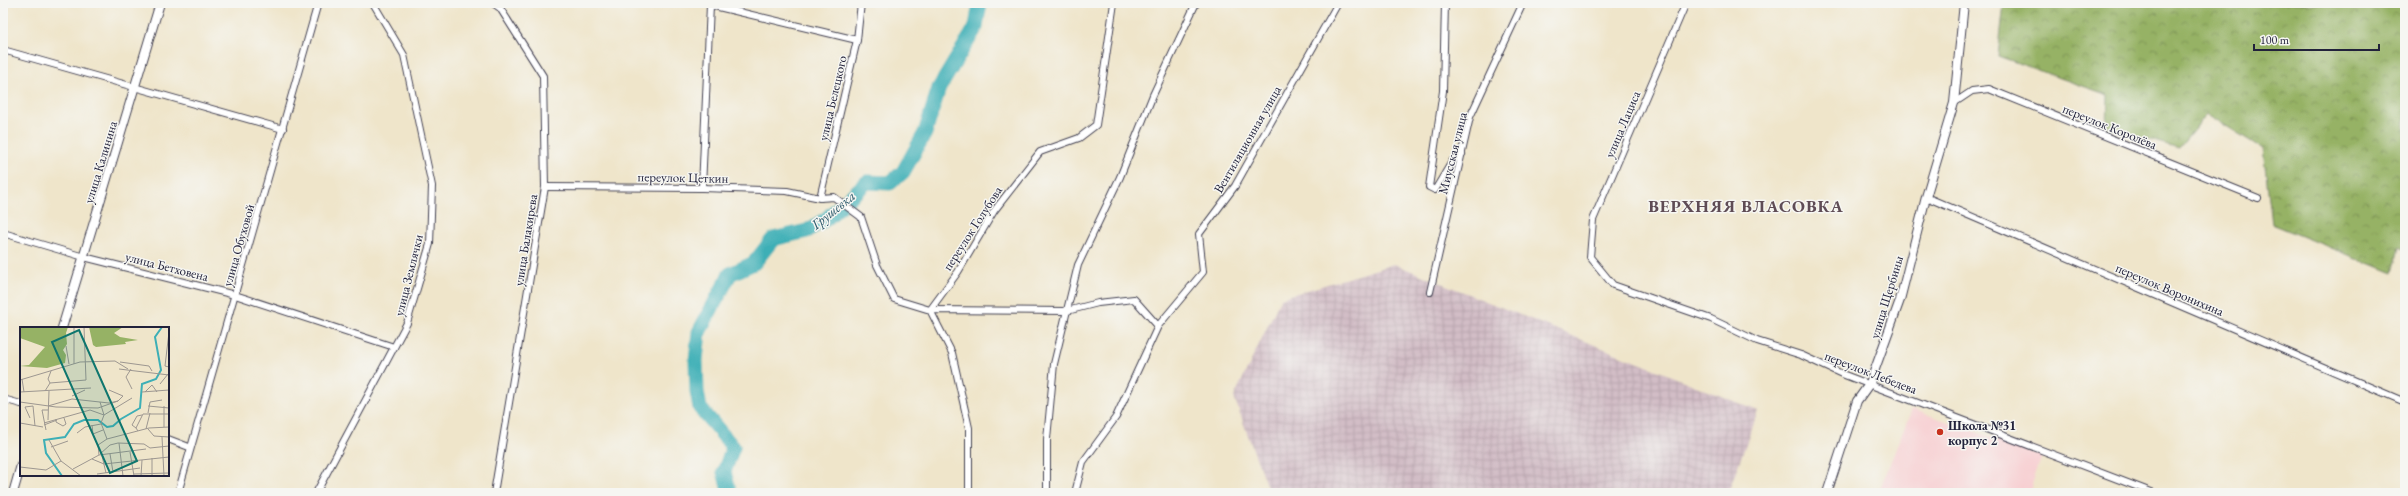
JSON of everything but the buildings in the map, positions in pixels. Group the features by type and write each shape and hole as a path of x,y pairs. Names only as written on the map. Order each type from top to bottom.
{"street":[{"name":"улица Калинина","path":"62,327 160,3"},
{"name":"улица Обуховой","path":"178,493 189,447 235,295 318,3"},
{"name":"улица Землячки","path":"316,493 407,323 430,244 432,186 404,55 373,3"},
{"name":"улица Балакирева","path":"493,3 500,8 542,76 545,187 494,493"},
{"name":"улица Белецкого","path":"820,198 857,40 861,3"},
{"name":"переулок Голубова","path":"930,310 958,272 994,211 1040,152 1079,138 1096,125 1114,3"},
{"path":"1046,493 1047,439 1054,364 1078,265 1120,177 1153,95 1196,3"},
{"name":"Вентиляционная улица","path":"1075,493 1083,462 1116,417 1158,326 1203,272 1199,234 1235,186 1338,3"},
{"path":"1445,3 1442,91 1429,187 1435,190 1453,160 1462,154"},
{"name":"Миусская улица","path":"1430,292 1470,117 1523,3"},
{"name":"улица Лациса","path":"1590,257 1593,220 1686,3"},
{"name":"улица Щербины","path":"1827,493 1857,401 1870,383 1900,300 1926,197 1954,103 1964,3"},
{"path":"702,188 710,5 857,40"},
{"path":"3,50 135,86 282,129"},
{"name":"переулок Королёва","path":"1954,103 1972,91 1989,89 2258,198"},
{"name":"переулок Цеткин","path":"545,187 702,188 788,191 820,198 834,197 861,217 877,265 894,299 930,310"},
{"name":"переулок Воронихина","path":"1926,197 2405,402"},
{"name":"улица Бетховена","path":"3,233 84,257 235,295 394,347"},
{"name":"переулок Лебедева","path":"1590,257 1613,285 1711,319 1757,341 1801,356 2154,493"},
{"path":"969,493 969,428 952,353 930,310 1067,311 1098,302 1134,299 1158,326"},
{"path":"3,399 20,404"},
{"path":"169,439 189,447"},
{"path":"12,493 20,468"}],"shaded area":[{"path":"1394,264 1758,411 1728,493 1269,493 1234,397 1281,298"},
{"name":"Школа №31 корпус 2","path":"1912,409 2042,456 2029,493 1878,493"}],"green space":[{"path":"2004,3 2405,3 2405,250 2399,247 2393,273 2272,224 2263,149 2207,114 2179,148 2107,128 2108,95 1998,56"}],"waterway":[{"name":"Грушевка","path":"730,493 724,472 733,447 700,408 697,391 696,360 699,332 730,274 754,263 773,239 807,231 826,219 867,182 890,183 903,172 925,133 939,88 976,27 980,3"}],"place":[{"name":"Школа №31 корпус 2","path":"1940,432"}],"district":[{"name":"ВЕРХНЯЯ ВЛАСОВКА","path":"1746,206"}]}
